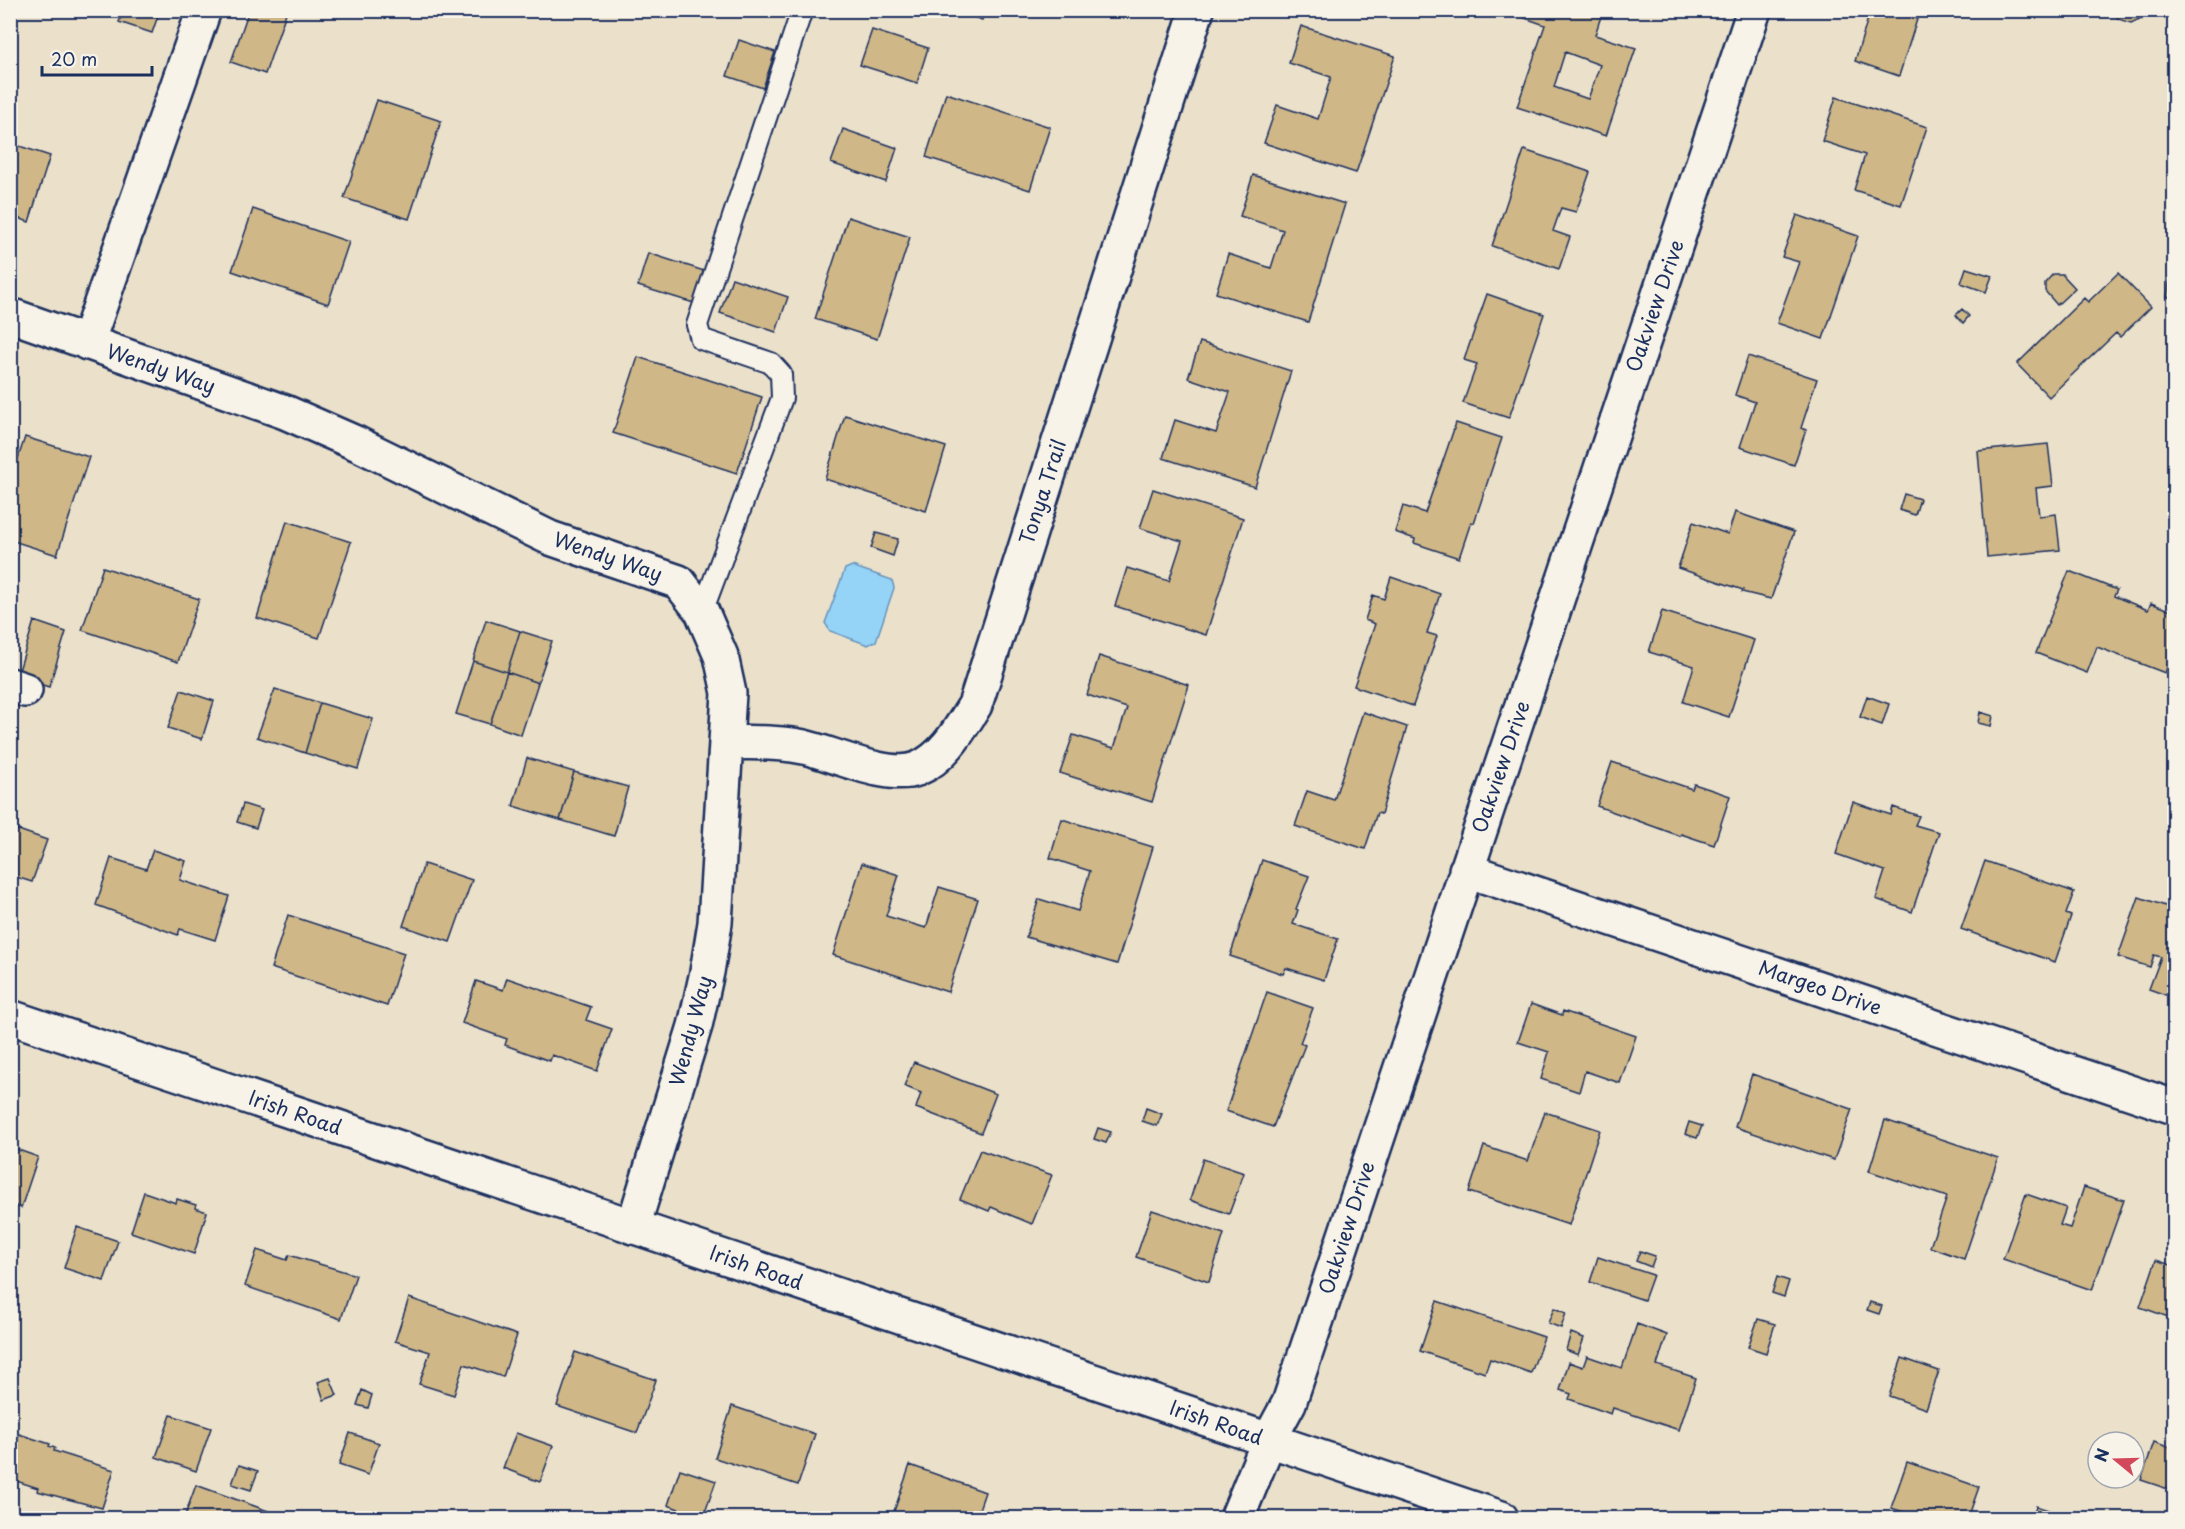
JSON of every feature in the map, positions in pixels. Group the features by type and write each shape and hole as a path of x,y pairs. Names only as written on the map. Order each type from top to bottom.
{"street":[{"name":"Wendy Way","path":"87,343 204,10"},
{"name":"Tonya Trail","path":"726,743 763,742 803,747 894,772 916,769 936,757 954,737 975,705 1197,10"},
{"name":"Oakview Drive","path":"1237,1518 1269,1440 1289,1402 1754,10"},
{"name":"Wendy Way","path":"10,315 285,412 358,444 550,538 680,582 702,612 721,656 729,693 715,923 695,1026 633,1227"},
{"name":"Margeo Drive","path":"1466,870 2175,1107"},
{"name":"Irish Road","path":"10,1017 1501,1518"}],"lane":[{"path":"702,612 782,398 781,374 771,363 701,339 697,325 802,10"}],"water":[{"path":"852,566 892,580 894,588 876,641 868,645 830,631 825,623 845,569"}],"building":[{"path":"124,10 160,10 152,33 119,22"},
{"path":"249,10 287,10 265,74 231,62"},
{"path":"954,10 985,10 982,20"},
{"path":"1520,10 1603,10 1595,35 1636,48 1606,136 1517,107 1545,25 1519,16","holes":["1565,52 1600,65 1588,99 1554,87"]},
{"path":"1861,10 1920,10 1899,76 1855,61 1869,15"},
{"path":"2114,10 2144,10 2142,18 2131,23 2118,19"},
{"path":"1301,26 1395,56 1356,173 1264,143 1277,105 1318,119 1331,77 1289,63"},
{"path":"872,30 928,48 917,83 860,65"},
{"path":"739,40 775,52 763,88 727,76"},
{"path":"946,93 1050,127 1030,190 926,157"},
{"path":"1836,97 1927,127 1901,205 1854,190 1865,155 1822,141"},
{"path":"377,100 441,121 409,219 344,198"},
{"path":"843,129 897,148 886,182 831,163"},
{"path":"10,143 50,156 29,222 10,215"},
{"path":"1524,150 1590,172 1576,212 1561,208 1553,231 1570,237 1559,269 1492,246"},
{"path":"1253,175 1345,204 1308,322 1216,293 1228,254 1271,268 1283,230 1240,216"},
{"path":"253,209 349,242 328,304 232,271"},
{"path":"1797,215 1858,236 1823,339 1777,323 1799,262 1782,257"},
{"path":"848,217 910,237 877,339 815,319"},
{"path":"2174,247 2174,298 2167,297"},
{"path":"648,253 704,271 694,303 638,286"},
{"path":"1966,268 1992,276 1986,292 1961,283"},
{"path":"2118,273 2151,307 2120,337 2116,333 2049,397 2017,364 2084,298 2088,302"},
{"path":"2053,274 2062,274 2075,288 2057,305 2045,291 2045,283"},
{"path":"732,278 788,297 776,332 720,313"},
{"path":"1487,294 1544,314 1509,418 1463,403 1477,364 1464,360"},
{"path":"1962,309 1969,316 1963,323 1956,315"},
{"path":"1200,342 1291,371 1255,487 1163,458 1175,420 1216,433 1230,392 1188,378"},
{"path":"1748,356 1817,379 1801,428 1806,430 1794,465 1740,447 1755,402 1735,395"},
{"path":"638,357 762,397 737,473 613,433"},
{"path":"845,415 946,447 926,511 825,479"},
{"path":"1456,423 1502,438 1474,523 1471,522 1459,558 1414,543 1415,539 1395,532 1403,506 1425,513"},
{"path":"25,437 89,457 57,555 10,540 10,483"},
{"path":"2048,444 2053,486 2036,488 2039,516 2056,514 2060,550 1987,557 1978,451"},
{"path":"1153,489 1243,518 1206,635 1115,606 1127,568 1169,581 1182,541 1140,528"},
{"path":"1904,494 1920,499 1915,515 1899,510"},
{"path":"1735,512 1794,532 1771,599 1742,592 1743,590 1678,568 1693,522 1728,534"},
{"path":"287,521 351,542 319,638 257,618"},
{"path":"876,533 898,539 893,556 871,548"},
{"path":"103,567 199,599 178,662 82,630"},
{"path":"2069,571 2117,590 2114,596 2148,610 2151,603 2174,612 2174,649 2165,673 2097,647 2087,673 2036,653"},
{"path":"1391,577 1440,594 1427,633 1437,636 1413,706 1354,686 1375,624 1365,620 1373,595 1384,599"},
{"path":"1662,611 1754,640 1729,717 1683,702 1694,666 1649,652"},
{"path":"486,620 520,631 507,672 473,661"},
{"path":"34,621 66,632 49,687 17,677"},
{"path":"520,631 552,641 538,683 507,672"},
{"path":"1099,656 1189,685 1152,802 1060,773 1073,735 1114,748 1127,708 1087,695"},
{"path":"473,661 507,672 490,724 456,714"},
{"path":"507,672 538,683 521,735 490,724"},
{"path":"275,689 320,703 305,753 257,737"},
{"path":"181,690 214,701 202,739 168,728"},
{"path":"1867,696 1889,704 1882,725 1860,717"},
{"path":"320,703 373,719 358,769 305,753"},
{"path":"1363,712 1407,727 1381,814 1377,813 1365,849 1295,826 1307,791 1334,800"},
{"path":"1980,712 1993,716 1991,726 1978,723"},
{"path":"527,758 574,772 560,820 513,806"},
{"path":"1612,762 1692,789 1694,784 1730,796 1714,845 1681,834 1680,836 1597,806"},
{"path":"574,772 628,787 614,836 560,820"},
{"path":"1853,802 1891,815 1893,807 1919,816 1915,825 1939,832 1912,912 1876,899 1885,871 1836,854"},
{"path":"243,804 262,810 256,828 237,822"},
{"path":"1062,819 1153,847 1117,964 1026,937 1039,899 1078,911 1090,871 1050,858"},
{"path":"10,827 47,840 32,882 10,875"},
{"path":"153,850 186,861 180,880 229,896 215,940 180,929 178,935 96,905 111,858 146,869"},
{"path":"1262,860 1309,876 1296,909 1298,910 1293,924 1338,939 1324,980 1286,968 1283,974 1230,956"},
{"path":"1985,861 2074,892 2066,914 2071,916 2055,962 1961,929"},
{"path":"862,863 899,875 886,916 926,928 939,887 978,899 948,992 833,955"},
{"path":"424,864 472,880 450,942 403,926"},
{"path":"2139,897 2174,909 2174,998 2149,989 2161,957 2154,955 2150,967 2118,957"},
{"path":"288,915 404,953 387,1006 271,968"},
{"path":"507,978 591,1007 586,1020 612,1029 597,1071 552,1055 550,1061 505,1045 507,1039 462,1023 476,981 503,990"},
{"path":"1267,992 1313,1008 1300,1043 1305,1045 1273,1127 1226,1111"},
{"path":"1531,1004 1562,1015 1563,1011 1636,1036 1620,1083 1585,1071 1579,1092 1541,1079 1549,1052 1518,1042"},
{"path":"914,1062 996,1094 981,1133 916,1108 921,1093 904,1086"},
{"path":"1752,1074 1852,1109 1834,1160 1735,1127"},
{"path":"1146,1108 1162,1114 1157,1126 1142,1121"},
{"path":"1545,1112 1600,1130 1569,1225 1469,1192 1484,1146 1528,1161"},
{"path":"1885,1120 1998,1158 1964,1259 1930,1247 1947,1197 1869,1171"},
{"path":"1689,1122 1702,1126 1697,1138 1685,1134"},
{"path":"1098,1128 1111,1132 1106,1143 1094,1139"},
{"path":"10,1147 38,1157 21,1208 10,1204"},
{"path":"980,1150 1052,1175 1032,1224 991,1207 989,1211 960,1199"},
{"path":"1203,1159 1244,1173 1229,1214 1190,1200"},
{"path":"2084,1187 2124,1200 2092,1290 2003,1259 2026,1194 2066,1208 2060,1225 2070,1228"},
{"path":"144,1192 176,1203 177,1199 196,1205 195,1208 207,1212 194,1254 131,1232"},
{"path":"1152,1210 1224,1234 1209,1282 1136,1257"},
{"path":"77,1227 118,1241 104,1281 64,1268"},
{"path":"257,1250 287,1260 289,1255 356,1275 341,1319 245,1286"},
{"path":"1640,1251 1655,1256 1651,1267 1636,1261"},
{"path":"1598,1257 1653,1275 1644,1300 1590,1282"},
{"path":"2156,1260 2174,1266 2174,1319 2140,1307"},
{"path":"1777,1277 1789,1281 1784,1297 1772,1293"},
{"path":"409,1298 517,1335 503,1377 464,1364 454,1395 419,1384 430,1352 395,1341"},
{"path":"1437,1301 1544,1337 1531,1373 1490,1359 1485,1373 1420,1351"},
{"path":"1870,1302 1882,1306 1879,1314 1867,1310"},
{"path":"1554,1308 1566,1313 1561,1328 1548,1323"},
{"path":"1758,1319 1775,1324 1766,1353 1748,1347"},
{"path":"1637,1324 1667,1335 1657,1365 1696,1378 1679,1430 1613,1408 1611,1414 1569,1399 1571,1394 1560,1390 1569,1362 1583,1367 1587,1356 1622,1368"},
{"path":"1571,1333 1584,1338 1578,1355 1566,1350"},
{"path":"575,1352 656,1380 637,1433 557,1406"},
{"path":"1902,1358 1939,1371 1926,1409 1889,1396"},
{"path":"330,1378 337,1395 324,1400 318,1382"},
{"path":"362,1390 372,1395 368,1408 357,1405"},
{"path":"732,1406 815,1434 798,1485 715,1458"},
{"path":"171,1415 211,1428 196,1471 156,1457"},
{"path":"350,1433 379,1443 368,1475 339,1465"},
{"path":"516,1433 553,1446 540,1482 503,1468"},
{"path":"19,1434 50,1444 49,1446 55,1448 54,1451 114,1470 102,1508 37,1491 38,1488 10,1479 10,1461"},
{"path":"2154,1442 2174,1449 2174,1491 2146,1482 2146,1465"},
{"path":"1907,1462 1979,1487 1968,1518 1923,1518 1891,1508"},
{"path":"239,1465 258,1471 251,1490 232,1484"},
{"path":"910,1465 985,1492 976,1518 892,1517"},
{"path":"680,1469 716,1481 703,1518 668,1505"},
{"path":"196,1485 271,1512 269,1518 184,1518"},
{"path":"2036,1506 2069,1517 2073,1518 2032,1518"},
{"path":"1051,1513 1068,1518 1049,1518"}]}
